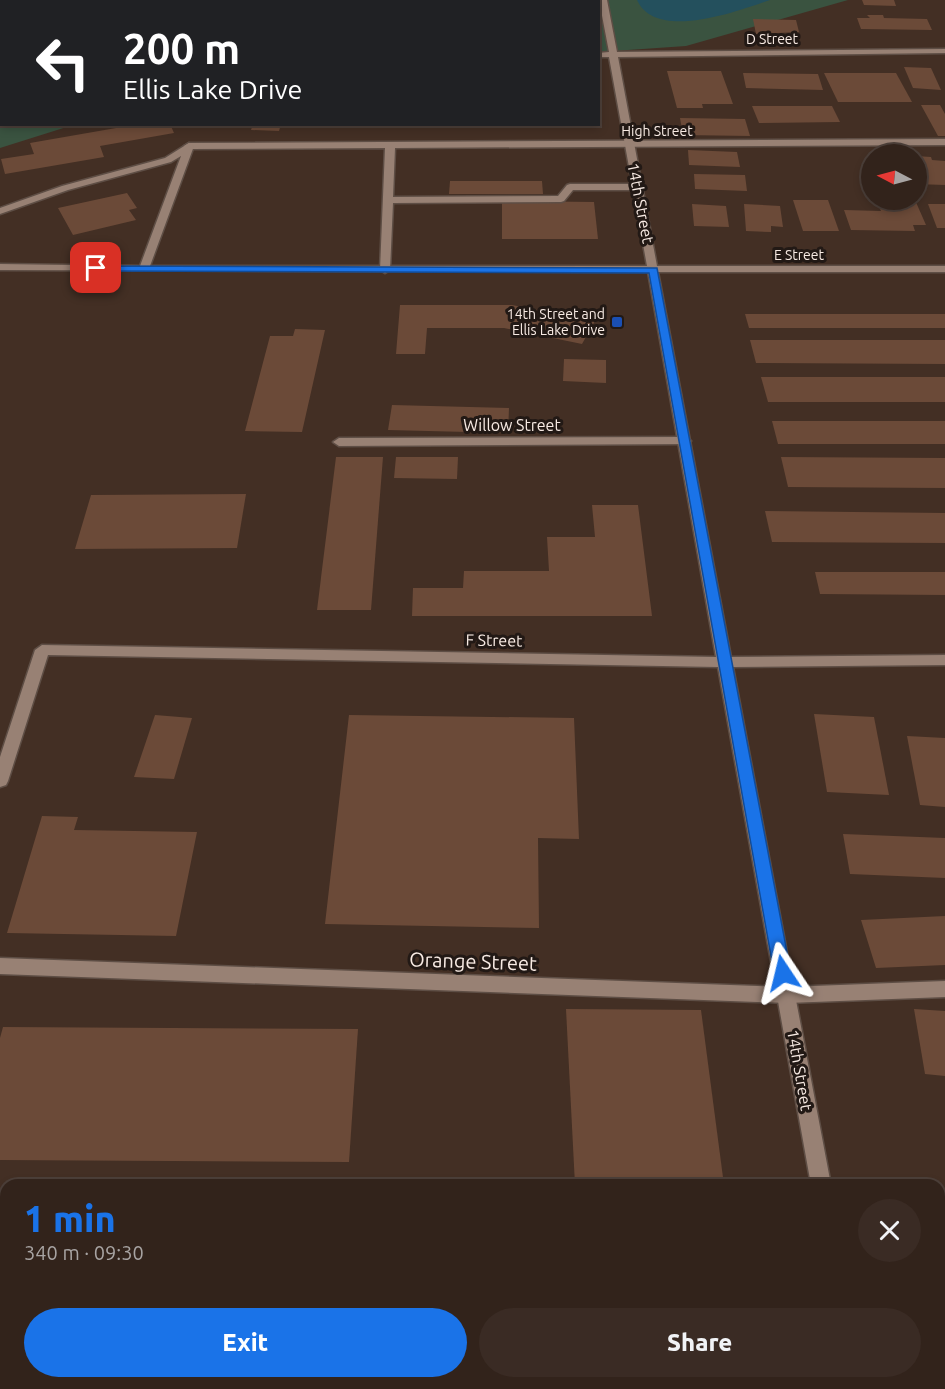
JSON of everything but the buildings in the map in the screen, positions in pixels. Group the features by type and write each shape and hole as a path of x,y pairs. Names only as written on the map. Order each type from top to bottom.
{"street":[{"name":"14th Street","path":"603,0 820,1179"},
{"name":"D Street","path":"600,56 945,51"},
{"name":"High Street","path":"189,146 945,142"},
{"path":"384,270 390,145"},
{"path":"0,211 65,188 168,160 189,146"},
{"path":"144,269 189,146"},
{"path":"388,200 561,199 570,187 638,187"},
{"name":"E Street","path":"0,267 384,270 945,269"},
{"name":"Willow Street","path":"339,442 685,441"},
{"name":"F Street","path":"0,782 42,650 726,662 945,660"},
{"name":"Orange Street","path":"0,966 787,995 945,989"}],"green space":[{"path":"600,0 848,0 686,46 600,52"},
{"path":"0,126 70,126 0,148"}],"water":[{"path":"637,0 770,0 719,16 679,21 661,19 647,13"}],"place":[{"name":"14th Street and Ellis Lake Drive","path":"617,322"}],"route":[{"path":"96,268 653,270 783,973"}]}
